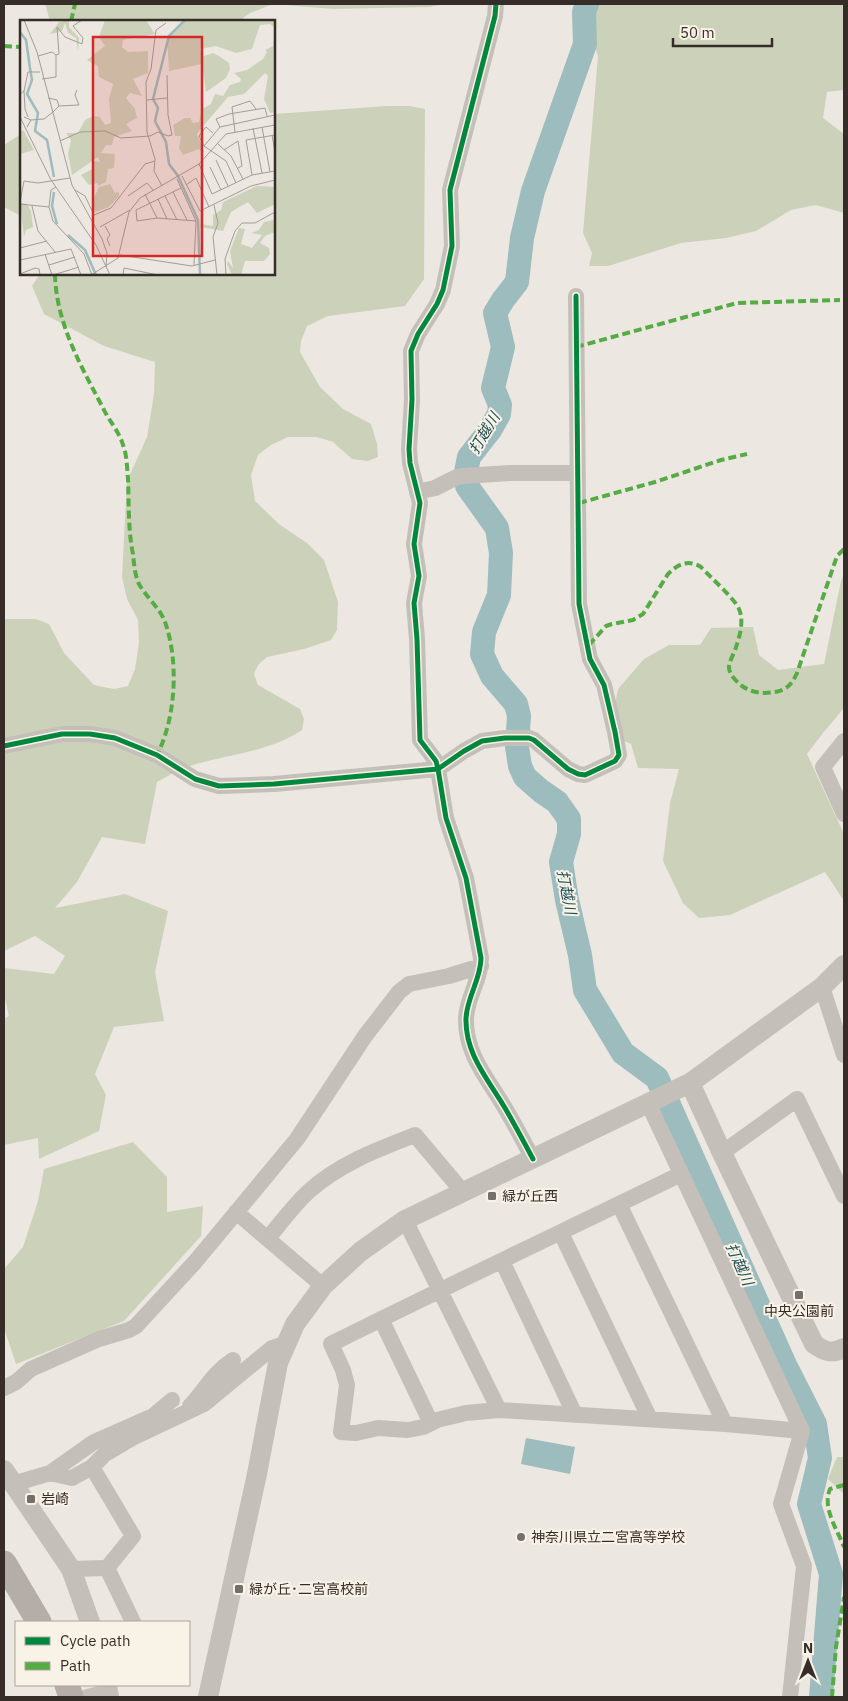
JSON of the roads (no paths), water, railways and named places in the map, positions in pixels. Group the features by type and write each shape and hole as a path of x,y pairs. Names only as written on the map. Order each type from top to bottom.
{"main road":[{"path":"4,1563 38,1621"},
{"path":"4,1593 22,1621"}],"street":[{"path":"496,4 495,16 450,190 452,246 443,290 437,304 418,334 411,351 412,400 409,449 410,463 420,502 414,544 419,583 414,603 420,740 436,761 446,818 466,878 480,949 481,966 467,1008 466,1019 470,1047 480,1068 505,1107 533,1159"},
{"path":"4,746 62,734 90,734 115,738 157,755 195,779 219,786 274,784 438,769 475,744 505,738 529,738 534,740 568,769 578,774 585,775 615,761 619,755 615,732 604,685 590,658 579,604 576,296"},
{"path":"417,492 435,488 463,476 510,473 577,473"},
{"path":"844,741 823,767 844,814"},
{"path":"208,1697 255,1484 278,1363 295,1324 323,1286 360,1252 406,1220 686,1085 822,987 844,965"},
{"path":"4,1388 16,1382 31,1369 99,1339 136,1326 177,1283 297,1139 365,1036 399,992 409,984 449,976 481,966"},
{"path":"822,987 844,1055"},
{"path":"686,1085 722,1153 814,1344 823,1351 832,1353 844,1348"},
{"path":"722,1153 798,1099 844,1196"},
{"path":"652,1102 681,1174 802,1431 780,1504 804,1566 790,1697"},
{"path":"268,1238 306,1193 334,1172 368,1153 415,1135 463,1192"},
{"path":"681,1174 561,1234 440,1289 331,1344 343,1370 346,1385 341,1432 356,1433 378,1428 408,1430 423,1427 466,1412 498,1410 726,1424 802,1431"},
{"path":"619,1204 726,1424"},
{"path":"236,1212 323,1286"},
{"path":"406,1220 498,1410"},
{"path":"561,1234 650,1419"},
{"path":"502,1261 575,1415"},
{"path":"382,1319 431,1423"},
{"path":"90,1621 71,1569 9,1477 50,1473 72,1478 92,1468 105,1454 132,1438 204,1404 272,1348 287,1343"},
{"path":"181,1415 199,1396 222,1366 233,1360"},
{"path":"50,1473 94,1442 153,1416 172,1400"},
{"path":"71,1569 107,1568 133,1536 92,1468"},
{"path":"107,1568 133,1621"},
{"path":"87,1697 108,1692"}],"water":[{"path":"526,1438 575,1447 570,1474 521,1464"}],"waterway":[{"name":"打越川","path":"587,4 584,12 585,44 533,191 522,238 517,282 495,313 503,347 493,388 500,405 499,414 490,430 469,457 466,472 467,486 497,528 501,553 499,595 484,632 482,654 492,676 516,704 519,716 517,747 520,766 525,777 557,802 569,819 569,834 561,862 567,900 580,955 585,990 623,1053 657,1078 785,1365 815,1424 820,1458 809,1504 831,1574 821,1697"}],"place":[{"name":"緑が丘西","path":"492,1196"},
{"name":"中央公園前","path":"799,1295"},
{"name":"岩崎","path":"31,1499"},
{"name":"神奈川県立二宮高等学校","path":"521,1537"},
{"name":"緑が丘･二宮高校前","path":"239,1589"}]}
